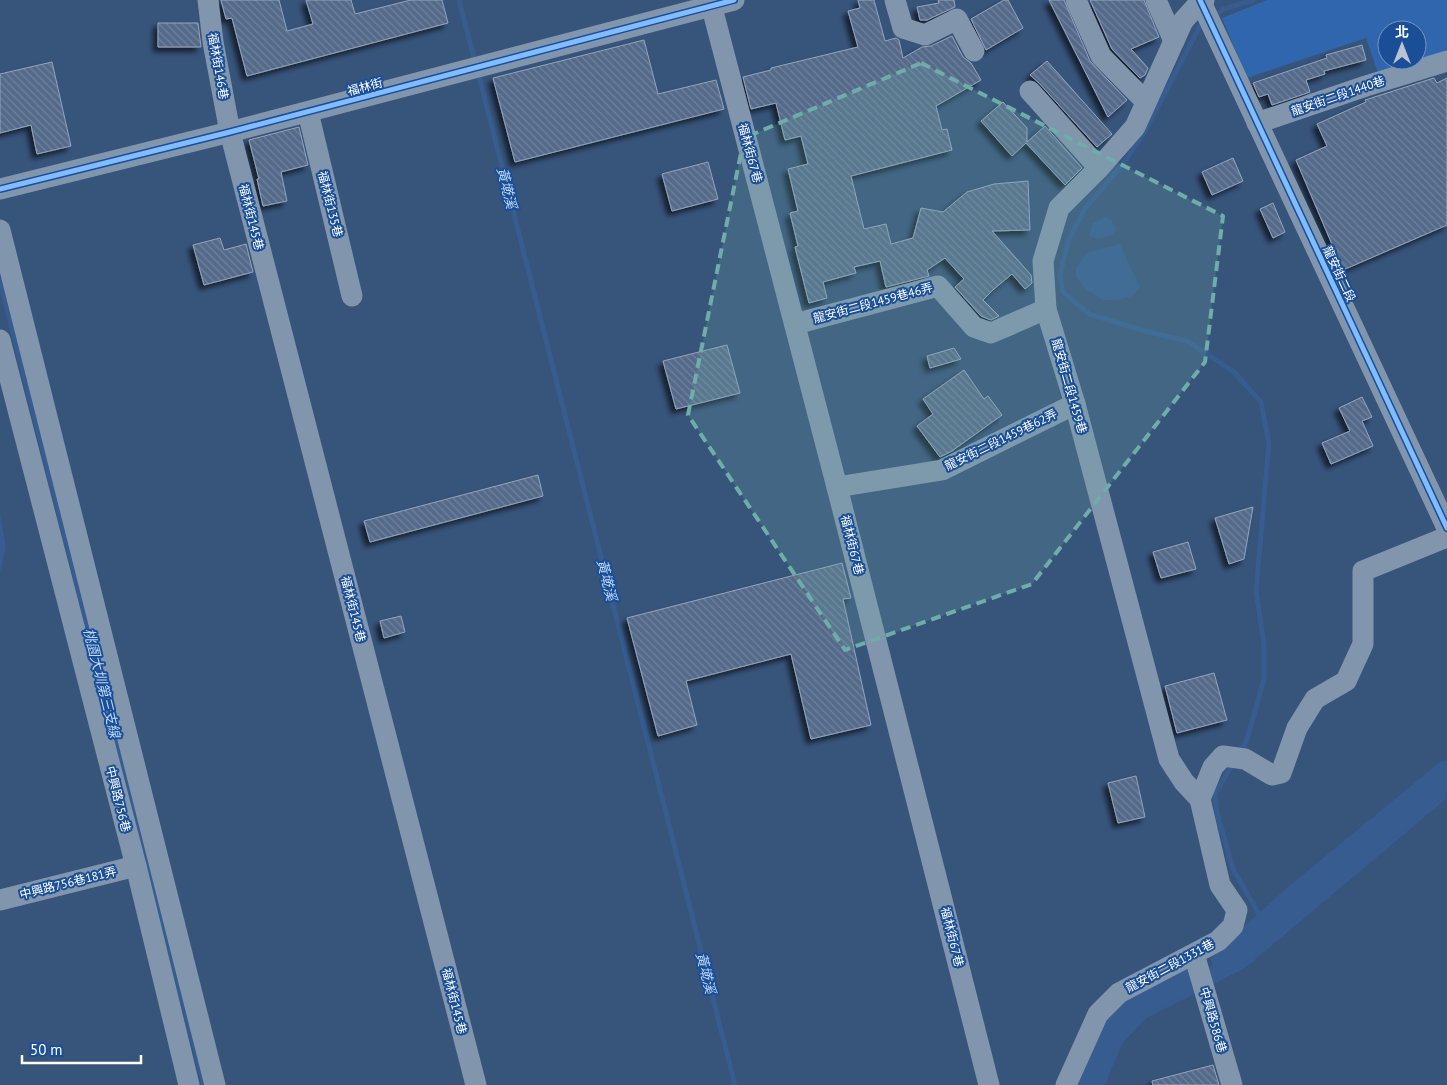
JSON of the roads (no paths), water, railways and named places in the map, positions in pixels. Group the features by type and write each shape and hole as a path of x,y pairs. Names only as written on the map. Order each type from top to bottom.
{"street":[{"name":"福林街146巷","path":"208,0 230,132"},
{"name":"福林街","path":"0,189 308,112 710,3 734,0"},
{"path":"896,0 903,28 926,34 957,20 974,51"},
{"path":"1076,0 1101,56 1146,102"},
{"path":"1156,0 1174,41"},
{"name":"龍安街二段1459巷","path":"1200,799 1184,782 1169,758 1075,404 1046,309 1043,261 1059,208 1099,168 1134,127 1183,21 1202,0"},
{"name":"龍安街二段","path":"1202,0 1257,123 1447,528"},
{"name":"福林街67巷","path":"710,3 795,324 989,1085"},
{"name":"龍安街二段1440巷","path":"1257,123 1447,61"},
{"path":"1030,91 1099,168"},
{"name":"福林街135巷","path":"308,112 352,296"},
{"name":"福林街145巷","path":"230,132 476,1085"},
{"path":"0,230 215,1085"},
{"name":"龍安街二段1459巷46弄","path":"795,324 938,286 974,327 991,333 1046,309"},
{"name":"中興路756巷","path":"0,340 136,866 189,1085"},
{"name":"龍安街二段1459巷62弄","path":"837,487 942,470 1075,404"},
{"path":"1200,799 1213,767 1223,756 1245,758 1272,775 1282,773 1297,728 1315,699 1346,680 1363,644 1363,571 1447,537"},
{"name":"龍安街二段1331巷","path":"1066,1085 1098,1014 1119,993 1218,941 1233,926 1237,910 1220,885 1200,799"},
{"name":"中興路756巷181弄","path":"0,900 136,866"},
{"name":"中興路586巷","path":"1194,954 1232,1085"}],"waterway":[{"name":"黃墘溪","path":"459,0 474,58"},
{"path":"1212,17 1224,9 1253,0"},
{"path":"1205,22 1200,26 1145,131 1124,163 1086,207 1069,239 1060,275 1063,292 1089,314 1145,331 1187,341 1233,371 1261,402 1269,443 1256,591 1264,644 1264,679 1247,740 1240,752"},
{"name":"黃墘溪","path":"479,76 735,1085"},
{"name":"桃園大圳第三支線","path":"0,281 204,1085"},
{"path":"1234,762 1215,794 1217,813 1233,869 1266,926"},
{"path":"1225,957 1245,945 1295,900 1447,775"},
{"path":"1086,1085 1093,1076 1110,1035 1146,998 1195,974"}]}
